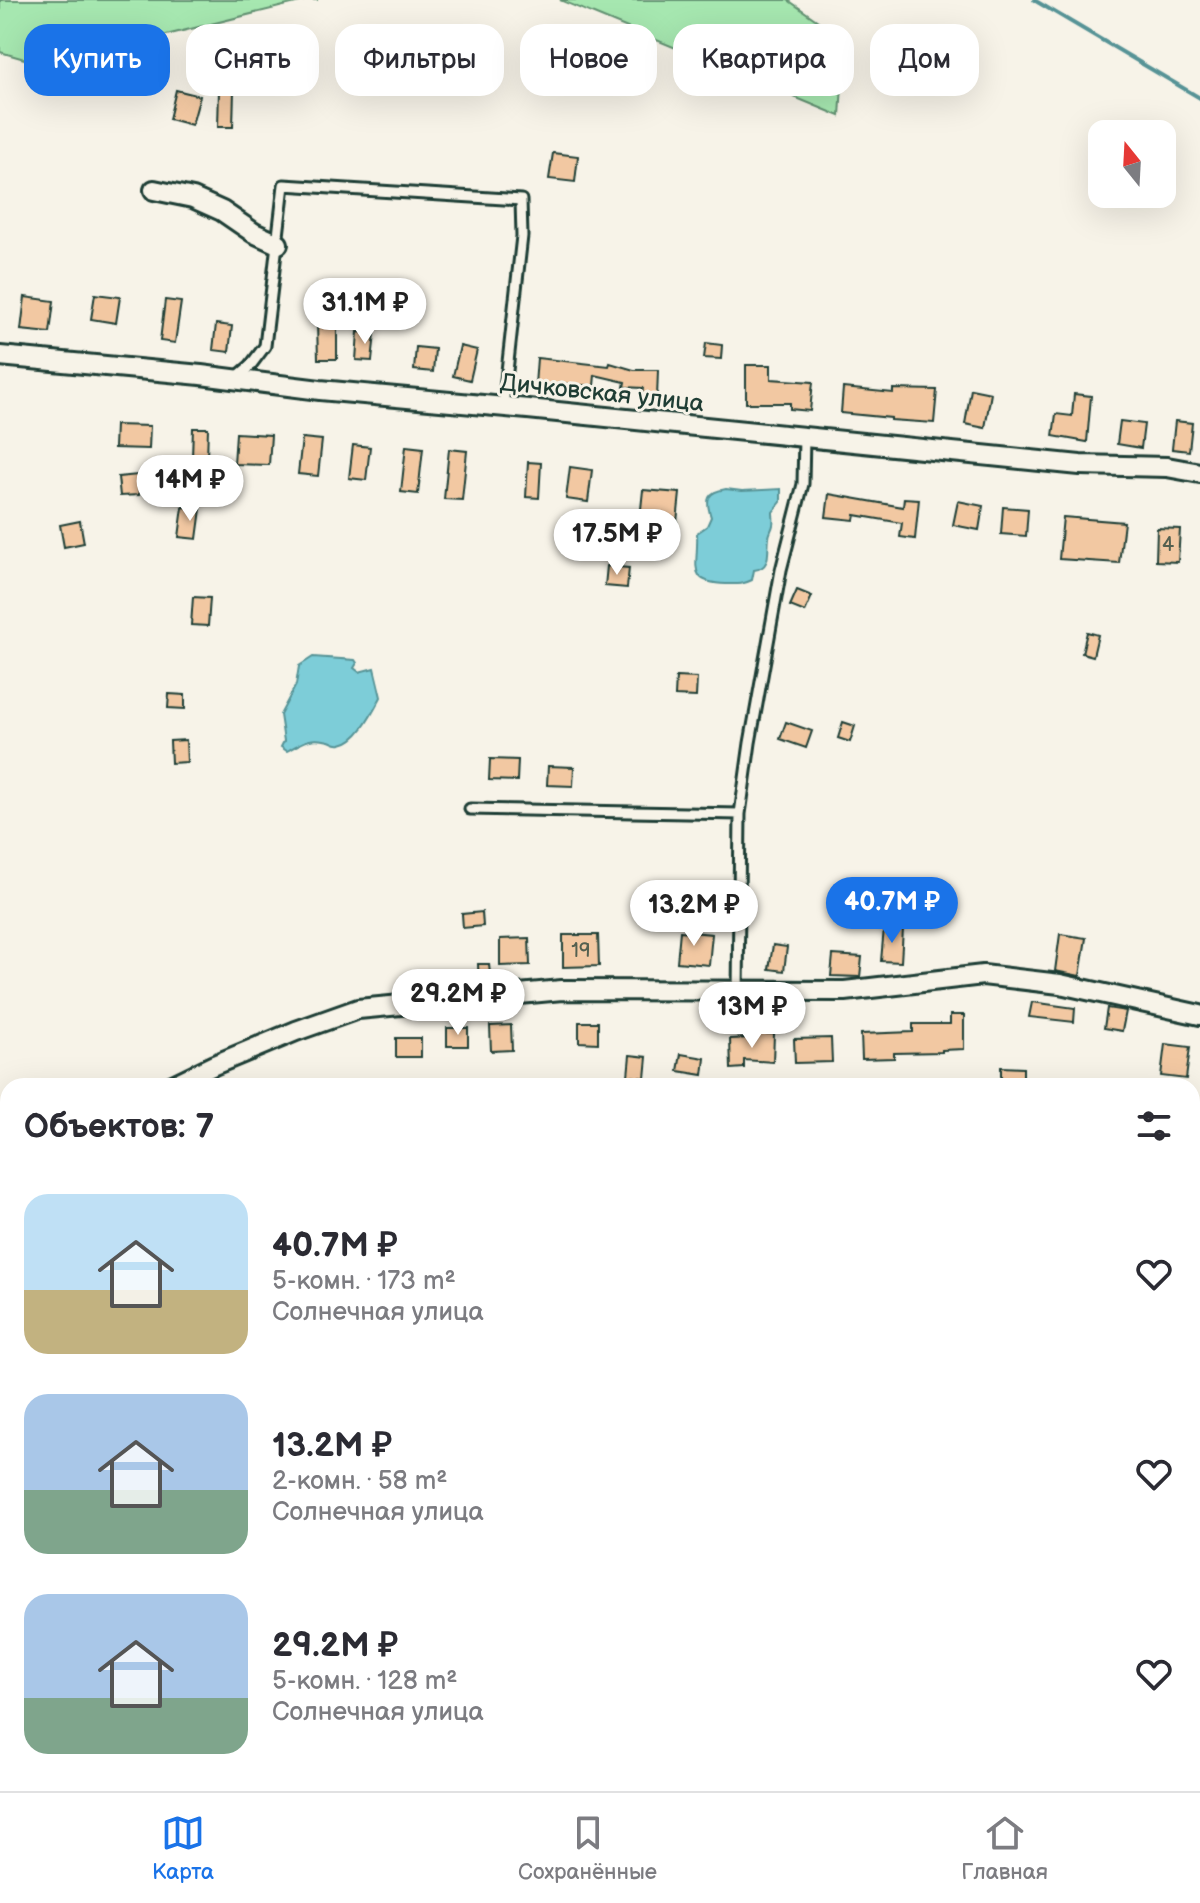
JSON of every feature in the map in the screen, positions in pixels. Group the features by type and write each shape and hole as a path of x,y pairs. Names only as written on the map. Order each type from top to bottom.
{"street":[{"path":"154,190 193,198 278,244"},
{"name":"Дичковская улица","path":"0,356 1080,465 1167,467 1200,473"},
{"path":"187,1078 296,1031 358,1009 562,990 845,991 983,975 1060,984 1200,1015"}],"lane":[{"path":"234,379 250,366 265,346 284,185 521,200 522,236 503,407"},
{"path":"738,992 740,814 781,570 803,484 804,437"},
{"path":"470,809 740,814"}],"green space":[{"path":"0,0 308,0 211,24 186,24 186,30 170,34 170,24 24,24 24,59 0,52"},
{"path":"560,0 788,0 822,24 673,24 673,47 657,40 657,24 618,24"},
{"path":"792,96 841,96 840,116"}],"water":[{"path":"726,489 781,489 781,502 773,512 766,562 760,569 754,570 752,580 742,583 713,583 699,576 697,570 697,533 707,526 711,517 709,497"},
{"path":"313,657 355,660 354,668 359,672 374,668 381,697 365,725 348,742 337,744 312,740 287,751 281,747 284,741 280,715 296,685 299,666"}],"building":[{"path":"176,90 186,92 186,96 200,96 192,125 169,119"},
{"path":"219,96 234,96 233,127 218,127"},
{"path":"553,153 578,156 575,182 549,179"},
{"path":"95,294 120,297 116,323 91,319"},
{"path":"25,297 54,301 50,333 21,330"},
{"path":"165,300 181,302 175,343 160,341"},
{"path":"317,323 337,323 337,359 318,359"},
{"path":"216,324 232,326 229,352 213,350"},
{"path":"358,332 375,333 372,361 356,360"},
{"path":"706,343 722,345 721,359 704,358"},
{"path":"460,346 477,350 470,380 453,376"},
{"path":"416,347 435,349 433,372 414,370"},
{"path":"537,358 658,370 657,398 642,397 643,388 624,387 625,382 595,375 594,386 559,383 559,387 535,385"},
{"path":"746,365 771,365 771,379 813,382 810,411 790,409 790,403 746,403"},
{"path":"843,388 893,393 893,389 937,390 934,423 841,413"},
{"path":"971,389 991,393 985,428 965,424"},
{"path":"1074,394 1091,396 1087,442 1053,436 1056,414 1072,416"},
{"path":"1120,421 1144,424 1141,448 1117,444"},
{"path":"1175,421 1192,423 1189,451 1172,449"},
{"path":"115,425 150,426 149,449 114,448"},
{"path":"193,428 208,428 207,458 192,458"},
{"path":"236,433 271,435 269,465 234,464"},
{"path":"302,438 322,440 318,476 298,474"},
{"path":"353,445 370,447 366,480 349,478"},
{"path":"406,446 423,448 418,494 401,492"},
{"path":"449,449 467,451 462,500 444,499"},
{"path":"528,462 541,463 539,498 526,497"},
{"path":"570,467 592,470 588,502 566,499"},
{"path":"138,475 139,495 120,496 118,477"},
{"path":"643,490 680,493 676,532 639,528"},
{"path":"829,494 903,507 904,498 919,499 915,539 900,537 902,523 855,515 854,520 826,517"},
{"path":"958,501 983,506 979,530 953,525"},
{"path":"183,507 201,509 197,539 179,537"},
{"path":"1003,507 1028,509 1026,536 1001,534"},
{"path":"1063,517 1124,522 1119,563 1059,559"},
{"path":"80,521 84,543 64,547 60,525"},
{"path":"1157,528 1180,529 1178,562 1156,561"},
{"path":"607,566 629,568 627,588 605,586"},
{"path":"797,590 812,596 805,612 790,606"},
{"path":"193,597 210,598 208,626 191,625"},
{"path":"1087,632 1098,635 1093,656 1082,653"},
{"path":"676,677 697,678 696,697 675,696"},
{"path":"169,694 185,695 185,709 168,708"},
{"path":"786,722 812,731 806,748 780,739"},
{"path":"843,722 855,726 850,742 838,738"},
{"path":"186,740 187,762 171,763 170,741"},
{"path":"490,759 518,760 517,781 489,780"},
{"path":"548,766 574,767 573,786 547,785"},
{"path":"482,912 483,926 463,928 462,914"},
{"path":"884,928 903,929 901,962 881,961"},
{"path":"680,931 712,934 709,965 677,962"},
{"path":"1060,934 1086,938 1080,976 1055,971"},
{"path":"563,935 598,935 599,966 563,967"},
{"path":"529,938 530,965 500,966 500,939"},
{"path":"773,945 787,947 784,971 769,969"},
{"path":"833,955 862,957 860,977 831,976"},
{"path":"478,964 489,964 491,985 479,986"},
{"path":"1032,1002 1075,1008 1074,1022 1029,1017"},
{"path":"1107,1008 1126,1011 1122,1031 1104,1028"},
{"path":"950,1015 964,1015 964,1049 894,1053 894,1058 862,1059 861,1034 913,1032 913,1024 950,1024"},
{"path":"579,1022 598,1022 598,1043 579,1042"},
{"path":"511,1025 512,1050 491,1051 490,1026"},
{"path":"447,1028 468,1028 468,1046 447,1046"},
{"path":"752,1033 774,1034 773,1062 744,1060 744,1068 731,1069 730,1039 751,1038"},
{"path":"396,1038 421,1038 421,1057 396,1057"},
{"path":"831,1038 832,1062 795,1063 794,1039"},
{"path":"1165,1044 1190,1047 1186,1078 1161,1076"},
{"path":"681,1054 705,1058 703,1075 678,1071"},
{"path":"630,1055 647,1057 645,1078 628,1076"},
{"path":"1001,1067 1023,1068 1023,1078 1001,1078"}],"waterway":[{"path":"1034,0 1200,98"}]}
